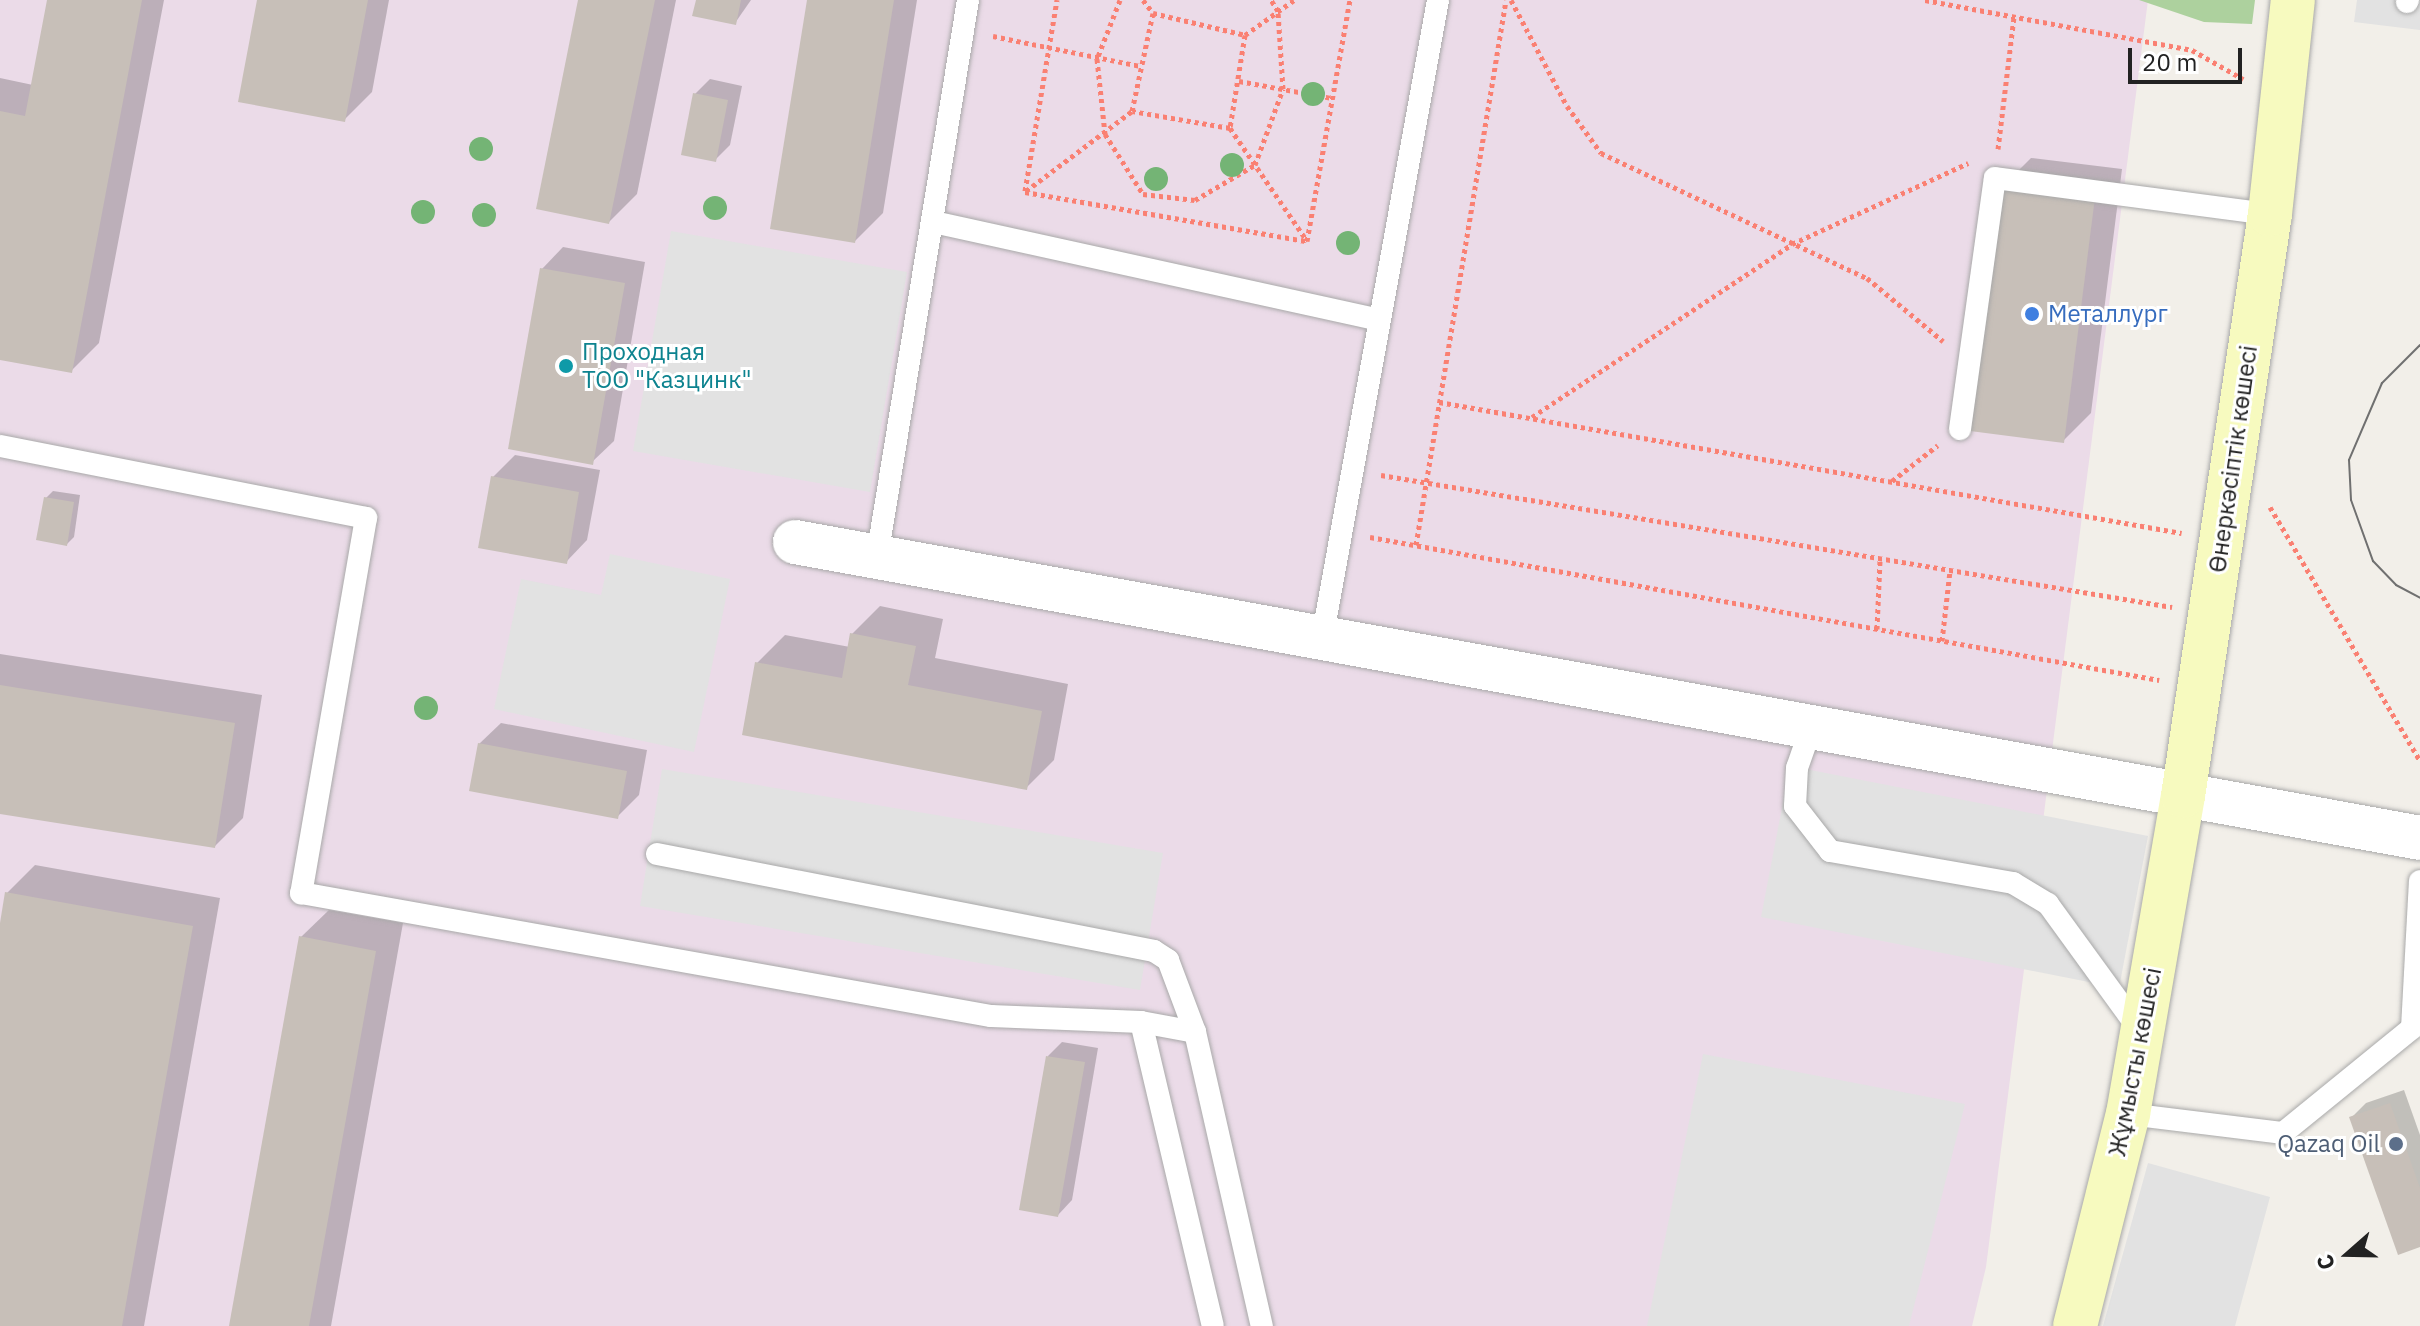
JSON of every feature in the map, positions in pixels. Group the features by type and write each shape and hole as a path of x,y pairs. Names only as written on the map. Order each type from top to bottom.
{"main road":[{"name":"Өнеркәсіптік көшесі","path":"2183,796 2270,214 2293,0"},
{"name":"Жұмысты көшесі","path":"2075,1326 2128,1114 2183,796"}],"street":[{"path":"795,542 2420,838"}],"lane":[{"path":"877,557 968,0"},
{"path":"1322,639 1438,0"},
{"path":"1960,429 1995,178 2270,214"},
{"path":"934,222 1379,320"},
{"path":"0,446 366,518 301,893 991,1016 1141,1022 1195,1032"},
{"path":"1811,728 1797,768 1795,806 1830,851 1930,873 2013,883 2048,904 2142,1033"},
{"path":"657,854 1154,951 1168,960 1195,1032 1262,1326"},
{"path":"2128,1114 2283,1133 2412,1028 2420,881"},
{"path":"1141,1022 1213,1326"}],"path":[{"path":"1025,192 1057,0"},
{"path":"1120,0 1097,59 1105,134 1143,194 1195,200 1255,165 1283,89 1278,11 1271,0"},
{"path":"1143,0 1153,13 1245,35"},
{"path":"1294,0 1245,35 1230,128 1307,241"},
{"path":"1307,241 1350,0"},
{"path":"1509,0 1567,106 1601,153 1867,278 1969,362"},
{"path":"1416,545 1509,0"},
{"path":"1925,0 2192,50 2238,74 2278,121"},
{"path":"1025,192 1132,111 1153,13"},
{"path":"1995,178 2014,17"},
{"path":"964,30 1141,66"},
{"path":"1239,81 1333,98"},
{"path":"1132,111 1230,128"},
{"path":"1984,156 1998,149"},
{"path":"1531,418 1792,244 1970,162"},
{"path":"1025,192 1307,241"},
{"path":"1439,402 2221,539"},
{"path":"1891,481 1960,429"},
{"path":"1352,470 2210,614"},
{"path":"2266,502 2420,761"},
{"path":"1341,531 2199,688"},
{"path":"1877,629 1880,559"},
{"path":"1942,641 1950,571"}],"shaded area":[{"path":"0,0 2148,0 1986,1267 1972,1326 0,1326"},
{"path":"2357,0 2420,0 2420,30 2354,22"},
{"path":"671,231 907,272 870,492 633,451"},
{"path":"610,554 730,579 694,752 494,709 521,579 601,595"},
{"path":"1790,766 2148,836 2119,988 1761,917"},
{"path":"662,769 1163,853 1140,990 640,906"},
{"path":"1703,1054 1965,1104 1909,1326 1647,1326"},
{"path":"2148,1163 2270,1197 2235,1326 2103,1326"}],"green space":[{"path":"2139,0 2255,0 2252,24 2204,22"}],"building":[{"path":"47,0 142,0 72,373 0,360 0,111 25,116"},
{"path":"257,0 368,0 345,122 238,102"},
{"path":"578,0 655,0 609,224 536,209"},
{"path":"696,0 741,0 736,25 692,16"},
{"path":"807,0 894,0 855,243 770,229"},
{"path":"693,93 728,100 716,162 681,155"},
{"name":"Металлург","path":"2001,185 2095,197 2064,443 1970,431"},
{"name":"Проходная ТОО \"Казцинк\"","path":"540,268 625,283 593,465 508,449"},
{"path":"491,476 579,492 567,564 478,548"},
{"path":"44,497 74,502 67,546 36,540"},
{"path":"850,633 916,646 908,685 1042,711 1027,790 742,735 755,662 842,678"},
{"path":"0,685 235,723 215,848 0,814"},
{"path":"478,743 627,771 618,819 469,791"},
{"path":"5,892 193,926 122,1326 0,1326 0,923"},
{"path":"299,936 376,951 309,1326 229,1326"},
{"path":"1046,1056 1085,1062 1058,1217 1019,1210"},
{"path":"2390,1103 2420,1188 2420,1247 2398,1255 2349,1117"}],"tram line":[{"path":"2420,345 2382,383 2349,460 2351,500 2373,561 2396,585 2420,598"}],"place":[{"name":"Металлург","path":"2032,314"},
{"name":"Проходная ТОО \"Казцинк\"","path":"566,366"},
{"name":"Qazaq Oil","path":"2396,1144"}]}
